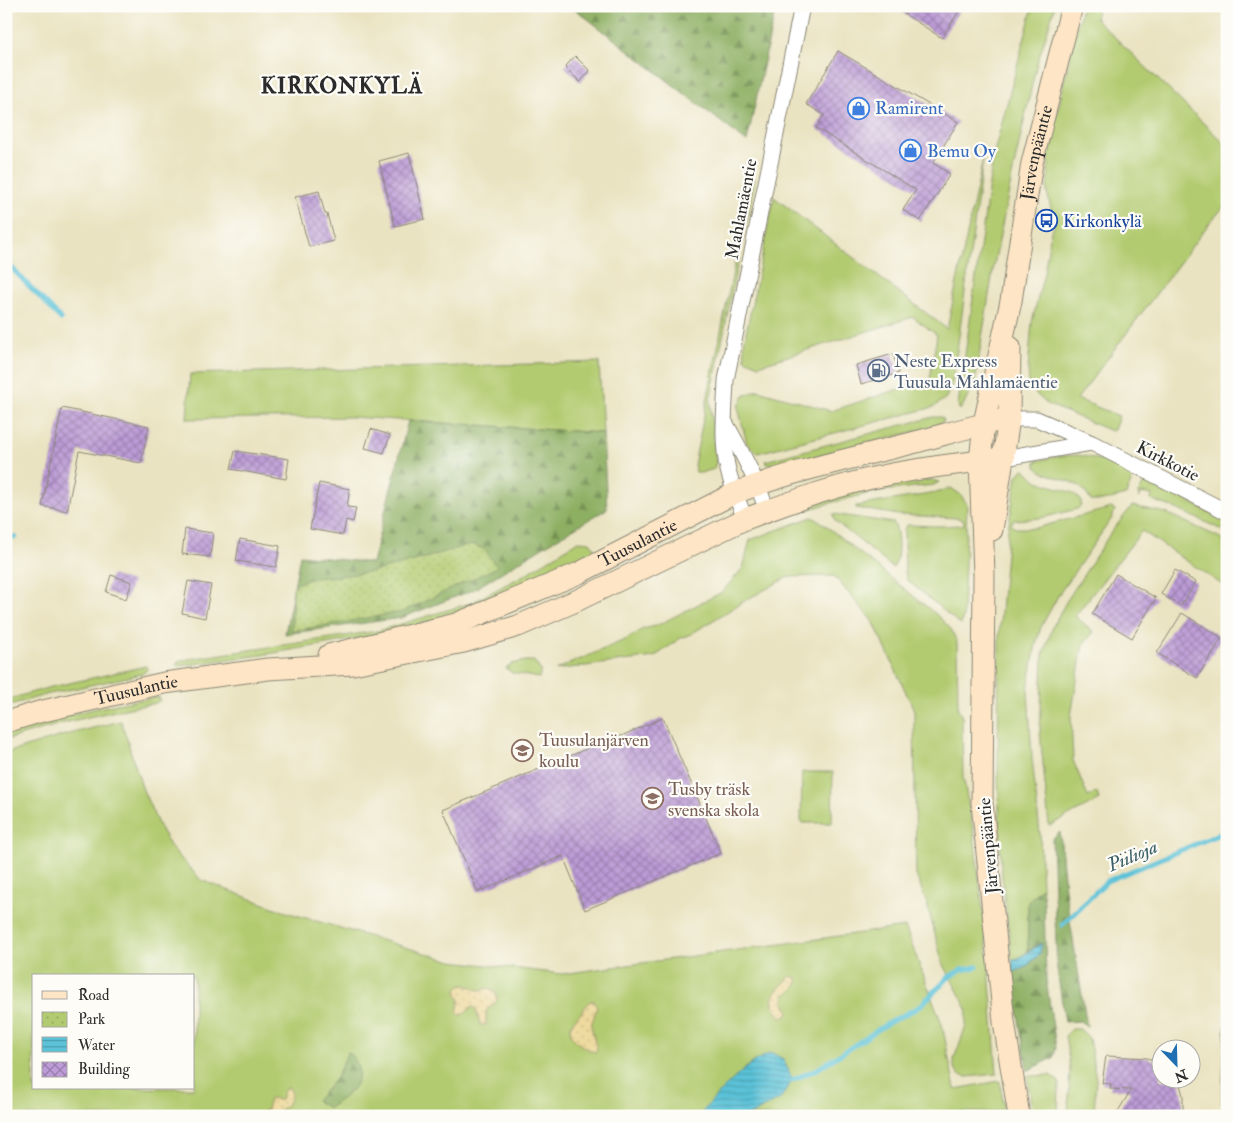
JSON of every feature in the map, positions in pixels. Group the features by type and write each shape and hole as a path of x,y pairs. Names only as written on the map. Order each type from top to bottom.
{"main road":[{"name":"Järvenpääntie","path":"1019,1116 1004,1022 982,802 984,575 980,461 984,423 1011,301 1032,164 1072,6"},
{"name":"Järvenpääntie","path":"984,575 1009,419 1011,301"},
{"name":"Tuusulantie","path":"268,669 456,624 473,618 579,573 735,493 758,484 984,423 1009,419"},
{"name":"Tuusulantie","path":"6,722 38,712 164,683 268,669 353,664 464,642 518,626 578,600 767,510 820,492 885,475 1004,458"}],"street":[{"name":"Mahlamäentie","path":"745,519 735,493 726,456 724,421 726,380 802,6"},
{"name":"Kirkkotie","path":"1009,419 1037,419 1092,443 1227,512"},
{"path":"724,421 742,450 758,484 767,510"},
{"path":"1004,458 1092,443"}],"green space":[{"path":"571,6 776,6 747,142"},
{"path":"1033,6 1055,6 1036,67 1013,171 994,265 974,386 961,409 959,409 958,405 993,156"},
{"path":"1082,6 1098,6 1095,18 1227,146 1227,203 1208,225 1077,399 1119,416 1114,430 1111,431 1047,404 1036,394 1029,383 1028,369 1032,322 1055,219 1047,192 1049,153"},
{"path":"983,159 953,380 946,398 934,407 758,453 747,444 738,407 744,396 758,390 831,411 930,379 937,335 913,317 759,365 745,359 744,343 774,197 947,329"},
{"path":"752,178 755,179 710,401 716,462 714,469 701,473 696,472 694,465"},
{"path":"599,362 603,433 351,417 187,419 190,374"},
{"path":"933,417 942,417 944,421 930,428 806,459 778,465 766,463 765,461"},
{"path":"408,421 603,433 607,509 473,590 401,618 285,634 300,555 372,563"},
{"path":"1079,455 1106,461 1135,472 1126,495 1103,501 1091,501 1079,486 1045,473 1036,467 1036,461 1060,456"},
{"path":"1024,468 1037,481 1073,493 1081,500 1081,506 1077,509 1041,518 1014,520 1011,524 1015,528 1036,528 1111,508 1115,510 1112,518 1059,594 1041,627 1036,644 1028,689 1032,758 1040,834 1042,887 1028,902 1028,951 1019,958 1012,960 1001,869 998,776 999,636 1008,529 1017,476"},
{"path":"932,480 939,482 934,485 894,489 864,495 816,507 759,526 704,549 722,536 841,494 911,481"},
{"path":"1150,481 1227,522 1227,532 1172,507 1151,500 1152,495 1141,493 1139,498 1138,493 1144,484"},
{"path":"951,488 960,494 967,504 963,617 961,625 907,580 905,572 904,529 907,525 963,525 964,520 899,515 856,508 856,506 936,493"},
{"path":"1132,506 1166,513 1227,541 1227,588 1142,531 1075,616 1094,632 1083,644 1071,716 1073,760 1088,797 1097,792 1099,800 1049,826 1040,732 1043,655 1054,624 1066,602 1110,534"},
{"path":"833,514 894,523 898,546 897,558 893,568 835,521"},
{"path":"812,517 820,521 937,615 951,629 957,642 958,709 962,717 963,776 974,834 988,955 997,1074 967,1077 959,1075 954,1067 954,1059 966,1026 967,1009 942,961 927,904 916,875 914,710 874,623 834,576 788,577 681,638 654,657 555,670 627,639 643,629 656,626 722,592 743,568 750,540"},
{"path":"578,541 590,542 598,553 473,609 379,635 262,655 178,666 177,663 182,660 378,631 471,603 526,574"},
{"path":"475,545 485,550 497,567 402,612 292,631 293,588 303,581 372,571"},
{"path":"534,661 541,671 539,678 512,673 506,668 512,664"},
{"path":"146,666 148,669 142,674 49,694 6,706 6,700 47,688"},
{"path":"159,697 160,700 156,703 81,719 6,740 6,734 44,722 101,707"},
{"path":"121,721 143,790 159,826 172,849 201,880 286,912 452,961 562,974 905,927 942,1024 955,1089 1000,1081 1004,1109 992,1113 960,1112 961,1116 6,1116 6,753 65,735"},
{"path":"802,772 833,772 832,823 801,823"},
{"path":"1060,832 1065,890 1087,1026 1080,1021 1065,1022 1057,969 1052,839"},
{"path":"1042,887 1046,979 1056,1048 1053,1058 1027,1071 1013,972 1033,961 1040,953 1041,943 1028,951 1028,902"},
{"path":"1227,993 1227,1116 1221,1116"},
{"path":"1072,1029 1080,1029 1089,1038 1096,1079 1094,1116 1068,1116 1070,1067 1065,1036"},
{"path":"348,1052 357,1064 358,1078 349,1093 329,1108 316,1101 336,1078"},
{"path":"1050,1075 1059,1082 1058,1116 1033,1116 1027,1076"}],"sand":[{"path":"791,976 797,978 797,984 784,995 784,1002 789,1011 787,1015 781,1017 773,1004 773,999 777,990"},
{"path":"465,985 478,990 488,988 495,991 497,999 486,1011 486,1025 480,1025 474,1007 471,1007 462,1015 457,1012 460,999 457,995 457,989"},
{"path":"591,1001 594,1001 597,1007 591,1026 597,1050 595,1052 577,1042 570,1030 573,1022"},
{"path":"287,1087 291,1090 288,1102 274,1116 263,1116 263,1111 267,1110 269,1099 281,1100"}],"water":[{"path":"1042,943 1040,954 1024,968 1013,972 1012,960 1019,958"},
{"path":"772,1053 783,1059 793,1080 780,1099 749,1116 699,1116 743,1070 763,1056"}],"building":[{"path":"892,6 962,6 942,38"},
{"path":"838,51 958,122 933,163 950,174 920,221 903,210 916,190 816,128 824,115 806,104"},
{"path":"575,56 590,71 580,82 565,67"},
{"path":"409,153 425,219 395,226 379,161"},
{"path":"319,191 334,241 309,247 295,197"},
{"path":"893,354 899,373 861,384 856,365"},
{"path":"62,408 149,426 141,463 79,451 67,511 42,506"},
{"path":"371,429 390,435 384,453 365,448"},
{"path":"235,451 289,459 286,479 231,469"},
{"path":"319,483 350,489 347,507 356,508 353,522 346,520 343,535 310,529"},
{"path":"185,529 213,533 210,557 182,554"},
{"path":"240,539 280,546 276,567 236,561"},
{"path":"1175,570 1196,582 1181,606 1161,594"},
{"path":"1116,574 1156,598 1132,638 1092,614"},
{"path":"111,575 132,582 126,599 106,592"},
{"path":"188,581 211,585 205,618 182,613"},
{"path":"1182,613 1222,638 1197,678 1157,653"},
{"path":"663,718 721,853 585,910 563,856 478,892 443,810"},
{"path":"1106,1056 1150,1059 1150,1090 1182,1090 1183,1116 1115,1116 1131,1090 1110,1089 1111,1084 1102,1083"}],"waterway":[{"path":"6,262 61,319"},
{"path":"6,537 15,537"},
{"name":"Piilioja","path":"1062,925 1107,881 1227,831"},
{"path":"793,1080 819,1068 890,1022 919,1007 949,977 961,970 977,967"}],"place":[{"name":"Ramirent","path":"859,108"},
{"name":"Bemu Oy","path":"911,151"},
{"name":"Kirkonkylä","path":"1047,221"},
{"name":"Neste Express Tuusula Mahlamäentie","path":"878,371"},
{"name":"Tuusulanjärven koulu","path":"523,750"},
{"name":"Tusby träsk svenska skola","path":"652,799"}],"district":[{"name":"KIRKONKYLÄ","path":"342,85"}]}
